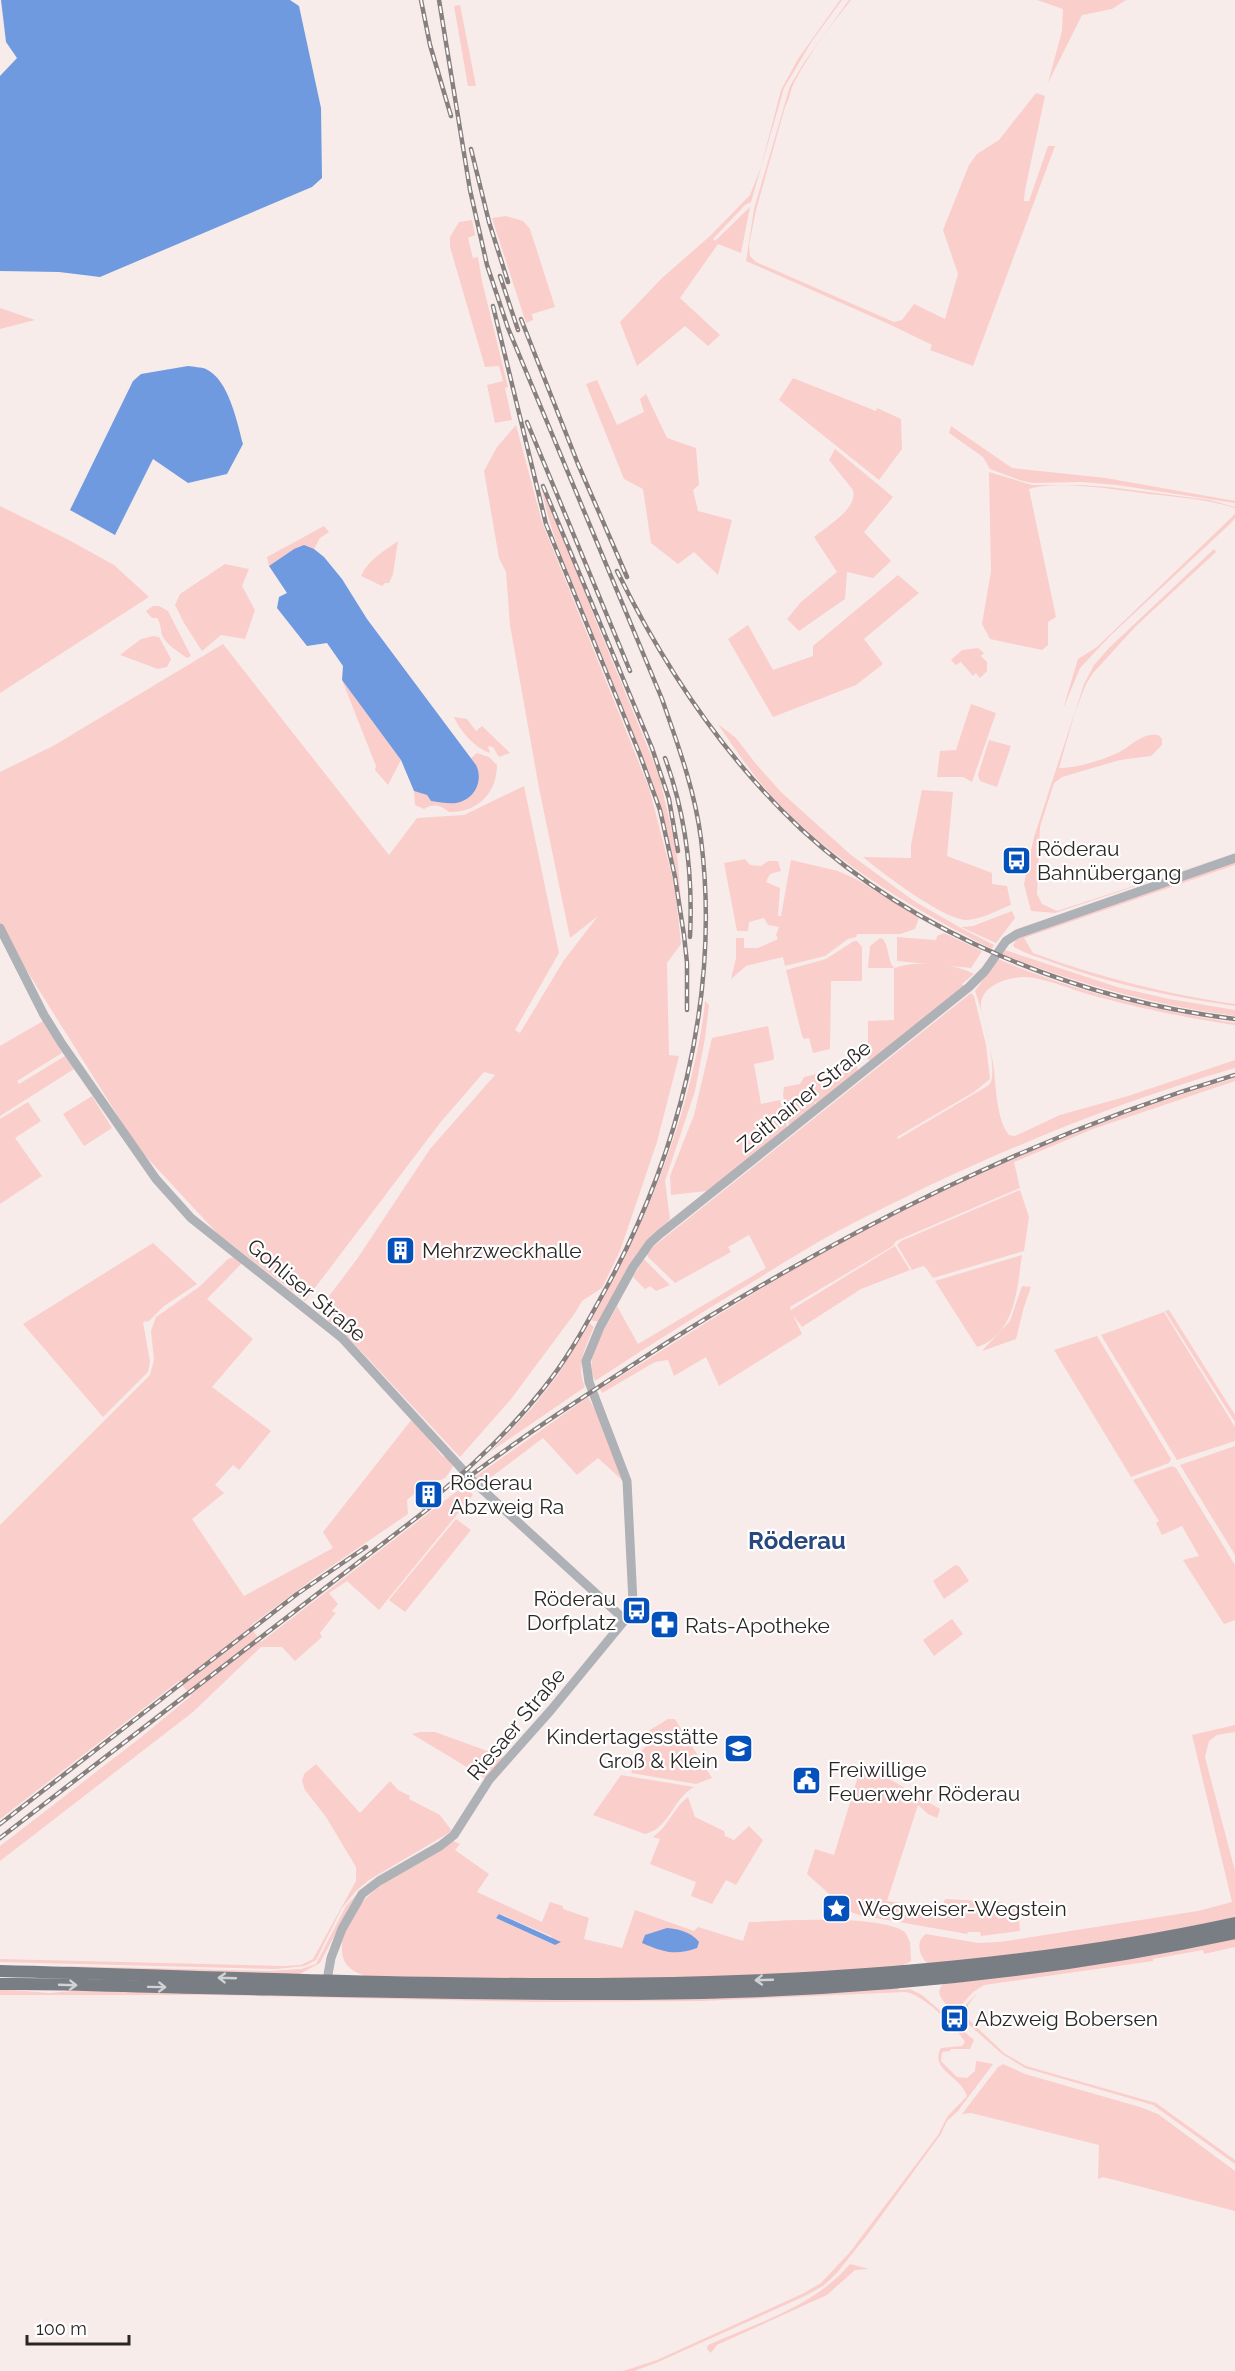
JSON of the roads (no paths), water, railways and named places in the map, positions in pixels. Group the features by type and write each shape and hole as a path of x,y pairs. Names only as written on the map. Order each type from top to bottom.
{"main road":[{"path":"0,1971 327,1980 634,1984 842,1977 1050,1956 1235,1923"},
{"path":"0,1984 634,1994 832,1987 1009,1971 1161,1948 1235,1934"},
{"path":"312,1989 326,1983 327,1980"}],"street":[{"name":"Zeithainer Straße","path":"626,1620 632,1605 633,1587 627,1481 589,1382 586,1361 600,1327 646,1248 660,1234 969,987 1011,938 1235,858"},
{"name":"Gohliser Straße","path":"0,928 44,1015 148,1168 183,1210 232,1252 342,1338 474,1482 626,1620"},
{"name":"Riesaer Straße","path":"327,1980 331,1958 338,1939 353,1907 362,1894 378,1881 440,1846 454,1835 489,1780 626,1620"}],"water":[{"path":"1,0 290,0 299,6 321,108 322,178 312,187 100,277 59,272 0,271 0,76 17,58 6,42"},
{"path":"188,366 204,368 214,374 221,382 231,402 243,444 227,474 188,483 153,459 115,535 70,510 133,381 141,374"},
{"path":"304,545 324,557 342,579 367,619 476,765 478,783 468,798 456,803 431,801 427,795 414,791 401,760 342,680 343,666 327,643 307,646 277,608 279,597 287,593 269,566"},
{"path":"499,1914 561,1942 555,1945 496,1918"},
{"path":"667,1928 689,1933 699,1942 697,1948 682,1952 669,1952 642,1943 645,1935"}],"railway":[{"path":"421,0 430,45 451,116"},
{"path":"423,1507 486,1451 543,1389 580,1335 627,1248 651,1193 671,1136 687,1078 698,1019 704,959 706,899 698,821 690,786 662,699 508,328 487,265 470,190 439,0"},
{"path":"471,149 489,222 508,282"},
{"path":"500,276 518,330"},
{"path":"493,306 546,524 660,810 675,877 684,935 687,963 687,1010"},
{"path":"521,319 578,464 627,577"},
{"path":"527,422 630,671"},
{"path":"543,486 652,748 669,799 678,851"},
{"path":"617,571 654,641 721,741 773,801 801,829 847,867 896,901 948,931 1003,957 1060,979 1118,996 1177,1010 1235,1019"},
{"path":"665,758 683,824 689,869 690,937"},
{"path":"466,1479 591,1392 668,1342 804,1261 873,1224 1013,1156 1159,1099 1235,1075"},
{"path":"0,1838 433,1505"},
{"path":"0,1824 297,1594 366,1547"}],"place":[{"name":"Röderau Bahnübergang","path":"1016,860"},
{"name":"Mehrzweckhalle","path":"401,1250"},
{"name":"Röderau Abzweig Ra","path":"429,1494"},
{"name":"Röderau Dorfplatz","path":"637,1610"},
{"name":"Rats-Apotheke","path":"664,1625"},
{"name":"Kindertagesstätte Groß & Klein","path":"739,1748"},
{"name":"Freiwillige Feuerwehr Röderau","path":"807,1781"},
{"name":"Wegweiser-Wegstein","path":"837,1908"},
{"name":"Abzweig Bobersen","path":"954,2018"}],"district":[{"name":"Röderau","path":"797,1540"}]}
